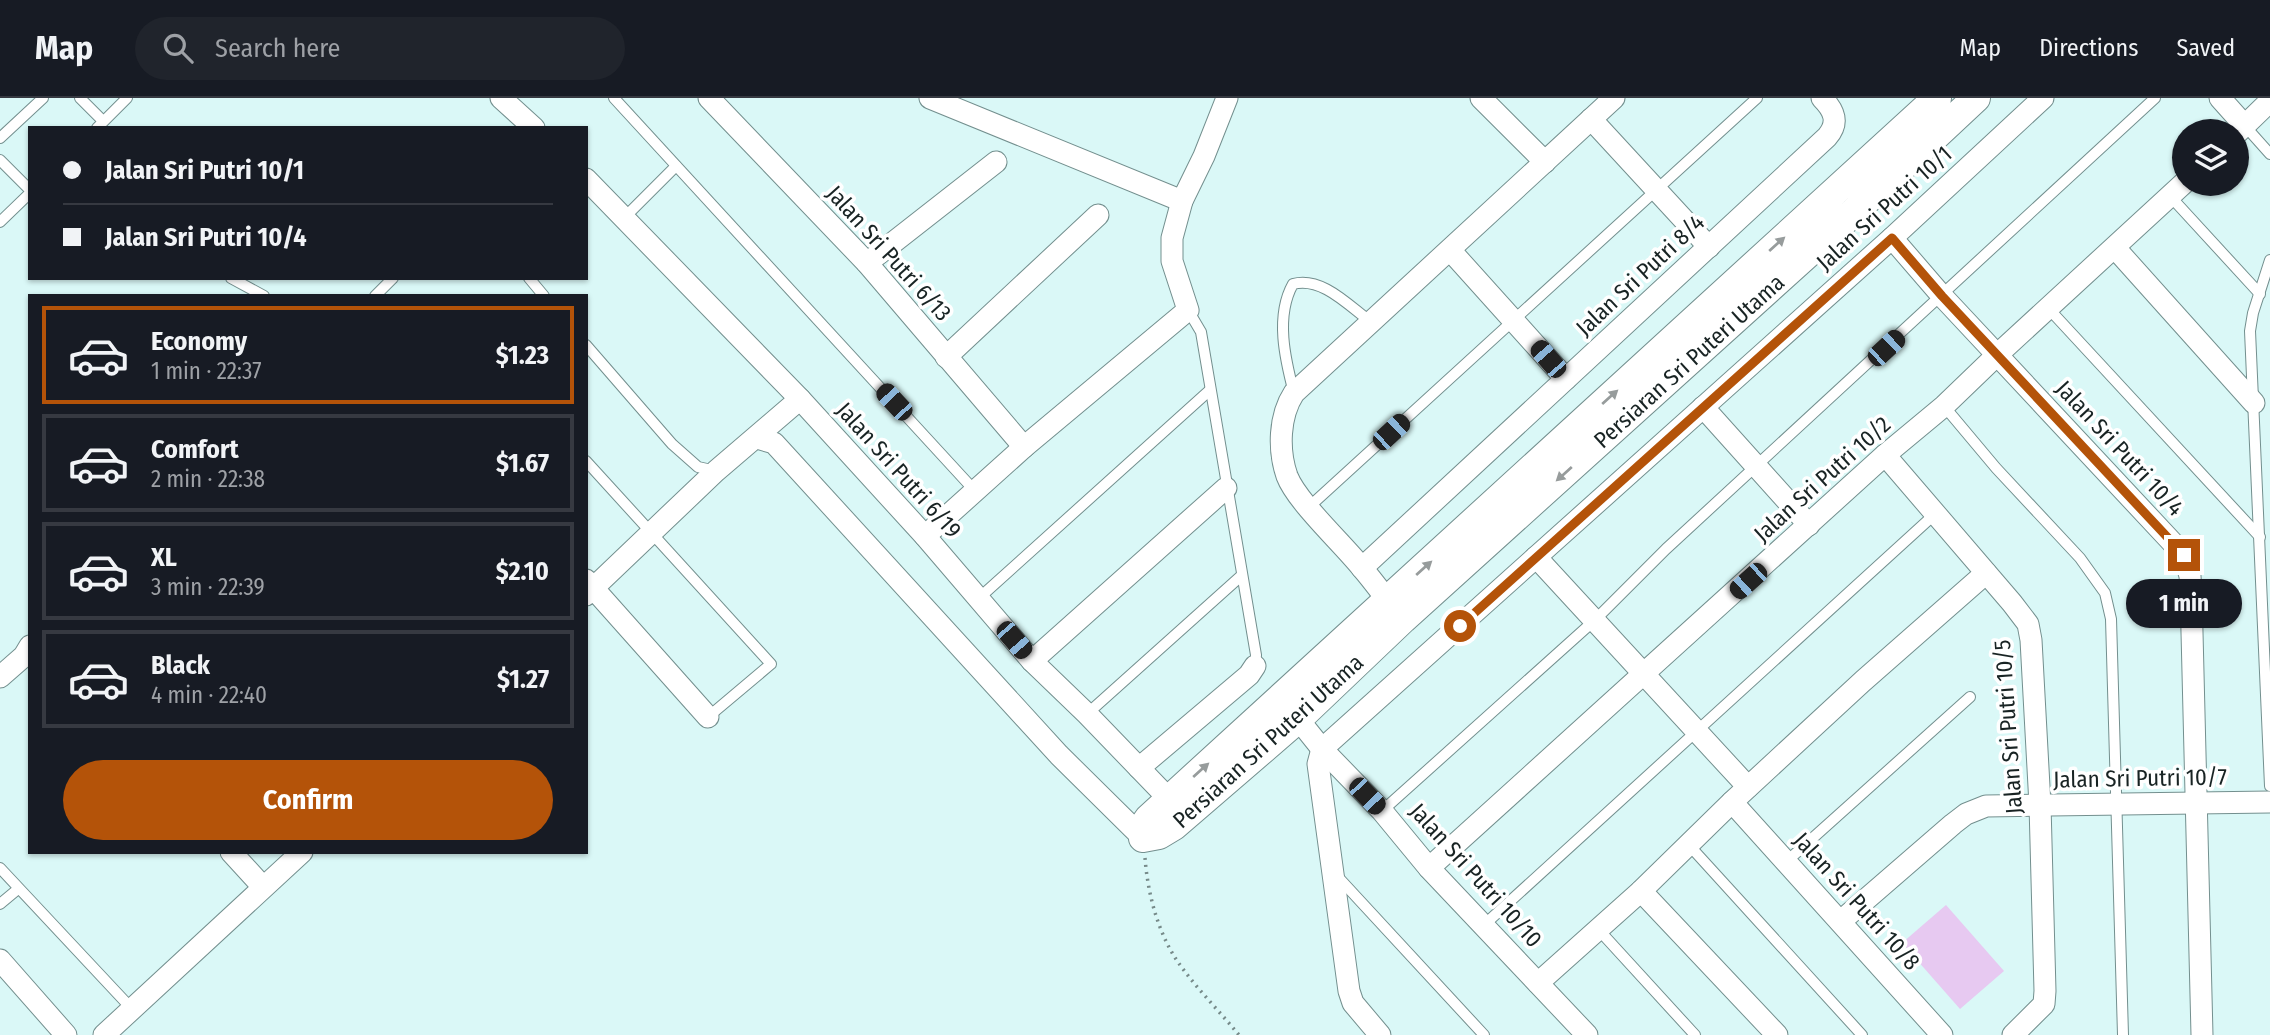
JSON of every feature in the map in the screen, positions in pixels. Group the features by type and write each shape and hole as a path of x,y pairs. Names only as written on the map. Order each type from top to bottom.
{"street":[{"path":"501,98 532,126"},
{"name":"Jalan Sri Putri 6/13","path":"709,98 867,263 1024,447"},
{"path":"930,98 1182,201"},
{"path":"925,536 1024,447 1188,310 1170,248 1182,201 1227,98"},
{"path":"1481,98 1545,162"},
{"path":"1395,610 1288,478 1283,460 1286,405 1294,393 1614,98"},
{"name":"Jalan Sri Putri 8/4","path":"1362,568 1833,130 1836,120 1822,98"},
{"name":"Persiaran Sri Puteri Utama","path":"1924,106 1395,610 1298,719 1174,826 1159,835 1143,838 1144,825 1169,799 1395,610 1856,211 1976,98"},
{"name":"Jalan Sri Putri 10/1","path":"1322,749 1892,238 2043,98"},
{"path":"2220,98 2234,119"},
{"path":"2249,122 2270,101"},
{"path":"1591,119 1709,247"},
{"path":"867,263 996,162"},
{"name":"Jalan Sri Putri 6/19","path":"588,181 800,398 925,536 1032,661 1169,799"},
{"name":"Jalan Sri Putri 10/2","path":"1429,868 1885,456 1944,407 2172,194"},
{"path":"946,357 1098,215"},
{"name":"Jalan Sri Putri 10/4","path":"1892,238 1942,296 2184,555 2191,592 2202,1035"},
{"path":"2115,248 2254,403"},
{"path":"1450,250 1566,379"},
{"path":"708,717 589,588 800,398"},
{"path":"1703,407 1809,525"},
{"path":"757,438 774,443 1059,755 1143,838"},
{"name":"Jalan Sri Putri 10/5","path":"1885,456 2028,624 2040,805 2044,1004 2013,1035"},
{"path":"1032,661 1226,488"},
{"name":"Jalan Sri Putri 10/8","path":"1536,557 1696,730 1786,862 1942,1035"},
{"path":"1538,983 1641,891 1863,681 1986,573"},
{"path":"0,677 28,649"},
{"path":"1139,768 1249,675 1255,666"},
{"name":"Jalan Sri Putri 10/10","path":"1298,719 1322,749 1382,811 1429,868 1587,1035"},
{"path":"1322,749 1318,764 1347,977 1353,1003 1380,1035"},
{"name":"Jalan Sri Putri 10/7","path":"1841,921 1966,814 1986,806 2270,802"},
{"path":"233,854 263,887"},
{"path":"104,1035 300,854"},
{"path":"1641,891 1777,1035"},
{"path":"0,960 66,1035"}],"lane":[{"path":"0,138 43,98"},
{"path":"80,98 100,124 127,98"},
{"path":"614,98 975,491"},
{"path":"1309,507 1757,98"},
{"path":"1382,811 1596,620 1666,550 2155,98"},
{"path":"22,118 29,126"},
{"path":"2249,137 2270,154"},
{"path":"0,160 28,189"},
{"path":"624,218 676,166"},
{"path":"0,222 28,193"},
{"path":"2183,196 2260,294"},
{"path":"2270,260 2250,331 2270,786"},
{"path":"235,280 260,294"},
{"path":"377,294 391,280"},
{"path":"531,280 542,294"},
{"path":"1294,393 1286,361 1284,331 1286,302 1293,284 1302,282 1322,286 1371,323"},
{"path":"2049,309 2260,537"},
{"path":"1188,310 1201,332 1256,655 1255,666"},
{"path":"588,347 672,444 698,467 716,471"},
{"path":"978,599 1210,390"},
{"path":"1944,407 1996,468 2080,558 2105,593 2110,619 2123,1035"},
{"path":"588,463 771,664 708,717"},
{"path":"1483,925 1935,514"},
{"path":"1087,714 1241,576"},
{"path":"1786,862 1970,697"},
{"path":"1688,844 1862,1035"},
{"path":"0,868 132,1009"},
{"path":"1333,871 1484,1035"},
{"path":"0,904 18,889"},
{"path":"1598,929 1695,1035"}],"path":[{"path":"1143,838 1147,883 1158,922 1181,967 1239,1035"}],"shaded area":[{"path":"1946,905 2004,971 1960,1009 1902,943"}],"route":[{"path":"1460,626 1892,238 1942,296 2184,555"}]}
